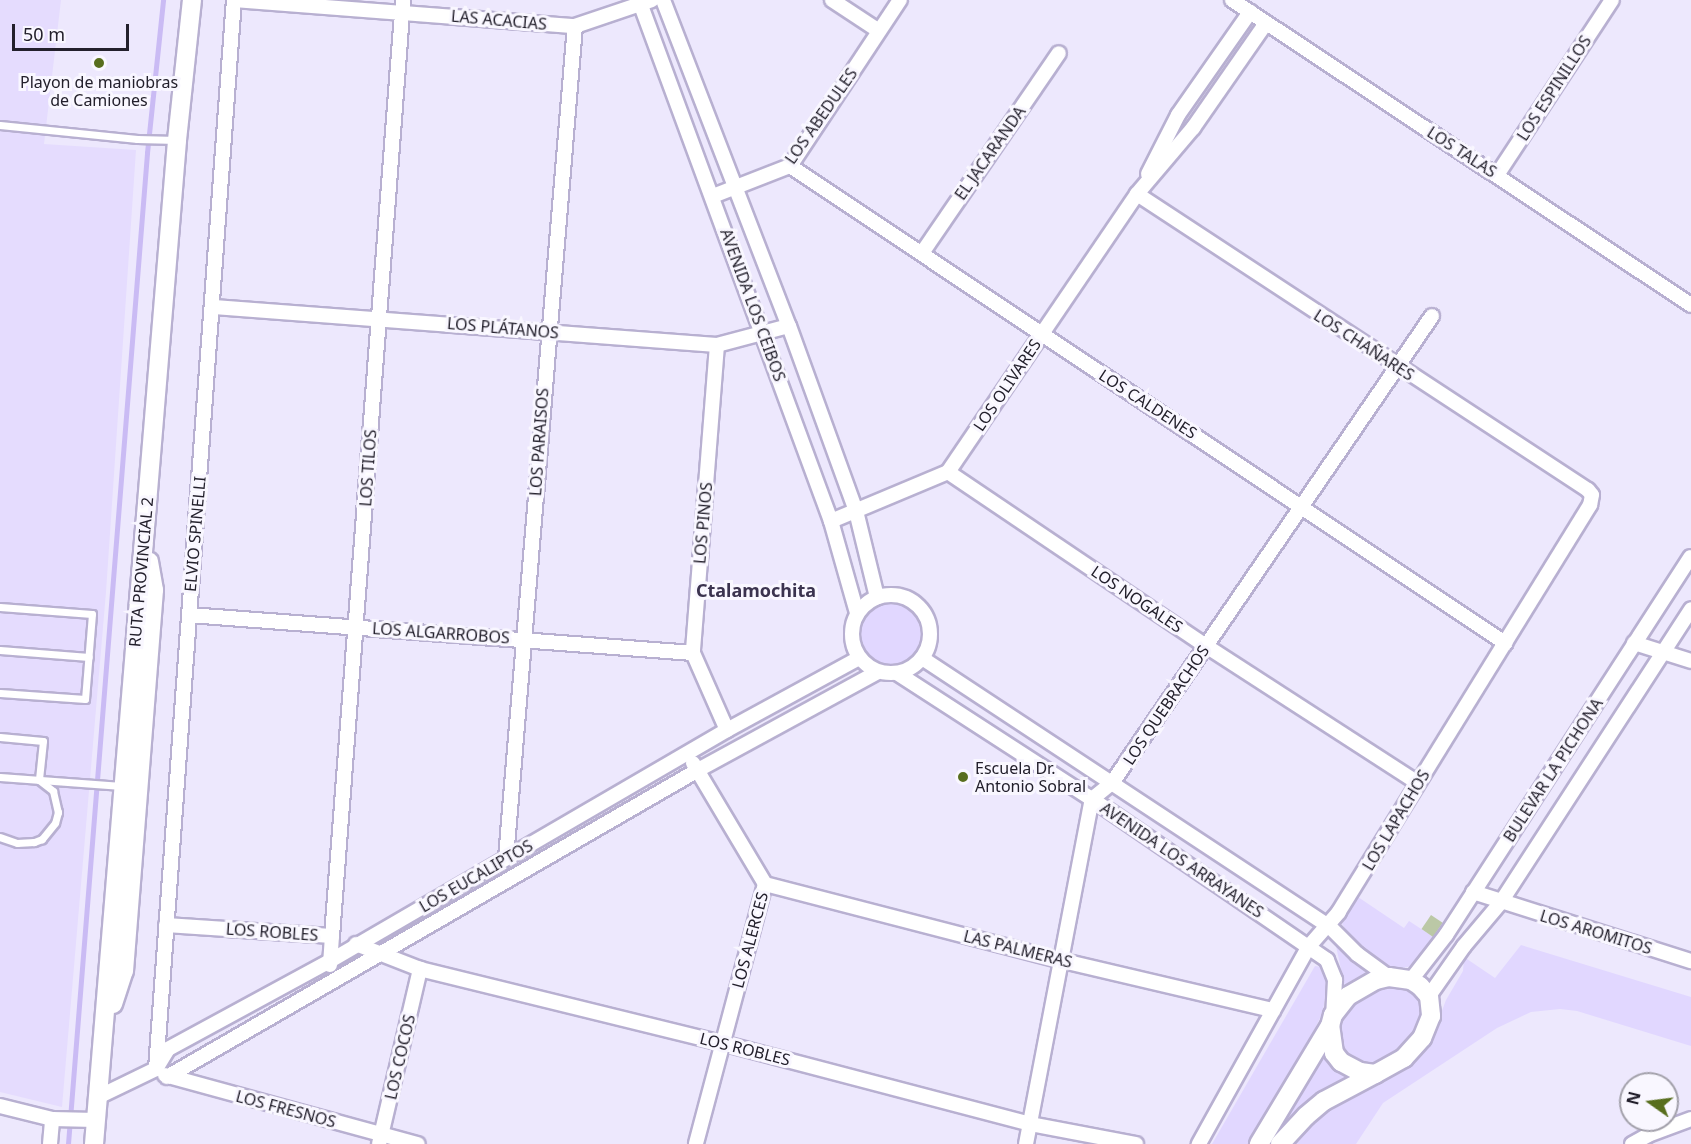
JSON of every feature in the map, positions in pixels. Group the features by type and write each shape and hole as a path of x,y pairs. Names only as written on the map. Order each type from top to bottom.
{"main road":[{"name":"RUTA PROVINCIAL 2","path":"94,1144 130,786 145,536 177,140 192,0"},
{"path":"1259,1144 1331,1020 1348,996 1376,980 1389,976 1411,980 1429,996 1431,1016 1422,1038 1404,1058 1324,1101 1306,1116 1280,1144"},
{"path":"1331,1020 1330,1041 1341,1062 1360,1072 1375,1074"}],"street":[{"name":"LAS ACACIAS","path":"234,0 403,6 575,26 644,2"},
{"name":"ELVIO SPINELLI","path":"162,1073 166,925 214,307 234,0"},
{"name":"AVENIDA LOS CEIBOS","path":"663,0 789,326 856,511 877,597"},
{"path":"832,0 879,31"},
{"name":"LOS ABEDULES","path":"713,196 790,166 900,0"},
{"name":"LOS TALAS","path":"1232,0 1691,305"},
{"name":"LOS ESPINILLOS","path":"1497,175 1612,0"},
{"name":"AVENIDA LOS CEIBOS","path":"644,2 831,521 857,613"},
{"name":"LOS TILOS","path":"332,936 403,6"},
{"path":"1137,194 1178,115 1250,12"},
{"path":"1137,194 1193,128 1266,23"},
{"name":"LOS PARAISOS","path":"506,858 575,26"},
{"name":"EL JACARANDA","path":"922,253 1059,53"},
{"name":"LOS CALDENES","path":"790,166 1505,642"},
{"name":"LOS OLIVARES","path":"948,472 1137,194"},
{"name":"LOS CHAÑARES","path":"1137,194 1397,367 1588,490 1592,495"},
{"name":"LOS PLÁTANOS","path":"214,307 717,345 789,326"},
{"name":"LOS QUEBRACHOS","path":"1092,799 1112,783 1432,316"},
{"name":"LOS PINOS","path":"717,345 693,653 727,730"},
{"path":"831,521 948,472"},
{"name":"LOS NOGALES","path":"948,472 1206,646 1418,783"},
{"name":"LOS LAPACHOS","path":"1199,1144 1310,946 1329,926 1590,505 1592,495"},
{"name":"BULEVAR LA PICHONA","path":"1411,980 1473,892 1691,557"},
{"path":"899,595 919,606 929,626 930,638 921,658 915,665 897,673 878,672 859,658 851,636 857,613 866,603 877,597 899,595"},
{"name":"BULEVAR LA PICHONA","path":"1429,996 1464,946 1501,902 1691,609"},
{"name":"LOS ALGARROBOS","path":"189,615 693,653"},
{"path":"1634,644 1691,661"},
{"name":"LOS EUCALIPTOS","path":"162,1073 168,1049 330,961 727,730 859,658"},
{"name":"AVENIDA LOS ARRAYANES","path":"921,658 1329,926 1357,954 1389,976"},
{"name":"LOS EUCALIPTOS","path":"98,1097 162,1073 332,982 698,770 878,672"},
{"name":"AVENIDA LOS ARRAYANES","path":"897,673 1092,799 1310,946 1327,960 1332,968 1335,994 1331,1020"},
{"name":"LOS ALERCES","path":"687,753 765,884 696,1144"},
{"path":"1026,1144 1059,960 1092,799"},
{"name":"LAS PALMERAS","path":"765,884 1059,960 1273,1010"},
{"name":"LOS AROMITOS","path":"1473,892 1691,961"},
{"name":"LOS ROBLES","path":"166,925 332,936 330,961 332,982"},
{"name":"LOS ROBLES","path":"356,944 420,969 722,1043 1030,1124 1136,1144"},
{"name":"LOS COCOS","path":"381,1139 420,969"},
{"name":"LOS FRESNOS","path":"162,1073 381,1139 418,1144"},
{"path":"0,1106 52,1119 96,1120"},
{"path":"50,1144 52,1119"},
{"path":"1632,1144 1648,1135 1691,1119"}],"lane":[{"path":"0,125 137,139 177,140"},
{"path":"0,607 92,614 85,699 0,693"},
{"path":"0,650 89,657"},
{"path":"0,737 43,741 39,780"},
{"path":"0,777 130,786"},
{"path":"0,837 26,843 42,839 48,833 58,812 57,801 52,791 39,780"}],"shaded area":[{"path":"0,0 61,0 44,144 136,150 106,592 62,1107 0,1092"},
{"path":"883,595 899,595 913,601 924,612 930,626 930,642 924,656 913,667 899,673 883,673 869,667 858,656 852,642 852,626 858,612 869,601"},
{"path":"1358,897 1404,928 1409,921 1435,938 1417,965 1398,969 1381,964 1365,953 1351,937 1342,924"},
{"path":"1521,945 1691,997 1691,1046 1577,1011 1560,1009 1531,1012 1497,1028 1383,1103 1356,1144 1290,1144 1336,1102 1416,1059 1418,1051 1431,1040 1446,1000 1463,971 1464,957 1495,978"},
{"path":"1336,946 1370,974 1345,988"},
{"path":"1315,966 1322,967 1325,971 1327,990 1322,1014 1303,1053 1250,1144 1212,1144"},
{"path":"1397,985 1410,989 1422,1003 1424,1009 1417,1033 1398,1052 1376,1065 1357,1064 1342,1051 1339,1027 1341,1021 1359,996 1382,986"},
{"path":"1324,1047 1333,1067 1346,1078 1299,1113 1280,1131 1271,1144 1267,1144"}],"building":[{"path":"1431,915 1443,923 1433,937 1421,929"}],"waterway":[{"path":"68,1144 147,153 163,0"}],"place":[{"name":"Playon de maniobras de Camiones","path":"99,63"},
{"name":"Escuela Dr. Antonio Sobral","path":"963,777"}],"district":[{"name":"Ctalamochita","path":"756,590"}]}
